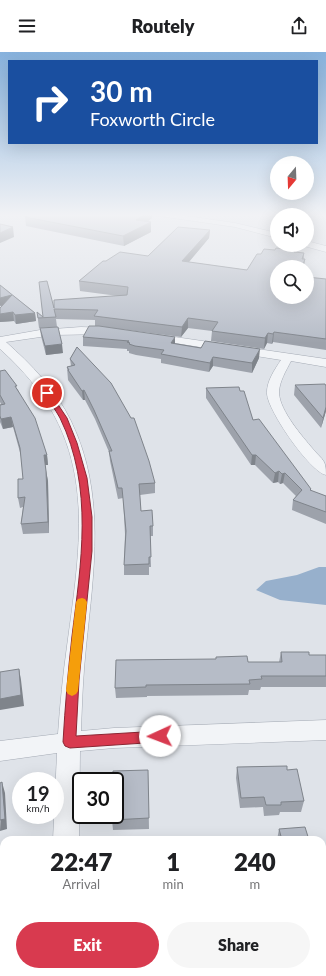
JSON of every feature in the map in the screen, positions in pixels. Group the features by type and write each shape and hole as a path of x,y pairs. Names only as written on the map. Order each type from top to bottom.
{"street":[{"path":"0,340 32,333 56,331 76,330 116,332"},
{"path":"147,336 326,363"},
{"path":"0,343 18,359 39,382 55,404 74,443 82,478 87,517 87,551 73,680 66,836"},
{"path":"288,357 274,385 273,394 275,404 308,451 326,471"},
{"path":"0,751 114,738 326,730"}],"water":[{"path":"319,567 326,567 326,605 280,600 256,590 266,581 297,575"}],"building":[{"path":"112,257 186,257 182,261 247,270 255,257 303,257 302,259 305,260 270,260 270,304 314,304 314,278 326,279 326,339 274,332 273,334 268,333 265,338 212,331 218,322 188,318 182,327 94,316 98,310 54,309 56,317 38,318 37,312 43,317 39,282 47,281 54,308 54,300 127,295 128,287 79,281 103,261"},
{"path":"0,285 35,313 15,315 13,312 0,314 0,308 12,295 0,298"},
{"path":"89,326 99,326 175,337 171,343 201,348 205,341 260,349 252,363 213,357 210,363 161,354 164,350 135,346 129,344 130,343 127,342 129,341 83,337"},
{"path":"58,327 62,344 45,346 40,328"},
{"path":"77,347 111,383 131,418 134,418 149,461 155,483 139,484 141,511 152,510 153,526 150,526 151,557 149,557 149,564 124,565 126,531 122,488 118,488 109,451 112,451 94,410 84,390 82,391 67,367 75,365 70,359"},
{"path":"5,370 17,386 15,386 35,418 47,455 44,455 48,522 21,524 25,497 18,498 18,479 23,479 20,448 11,417 1,419 0,416 0,405 5,404 0,395 0,371"},
{"path":"325,384 326,407 323,418 295,385"},
{"path":"239,387 240,391 244,391 253,420 259,419 311,489 310,490 326,496 326,512 293,500 302,490 285,473 282,474 279,471 275,473 256,455 252,455 206,388"},
{"path":"281,652 309,652 309,655 326,655 326,676 261,676 262,679 249,680 250,684 146,685 146,687 115,688 116,660 216,659 216,657 247,656 248,662 282,662"},
{"path":"19,669 21,695 0,699 0,672"},
{"path":"287,766 287,770 297,769 304,801 281,802 281,805 266,805 264,797 241,798 237,767"},
{"path":"148,770 149,818 124,819 124,772 113,771"},
{"path":"2,782 5,819 0,820 0,783"},
{"path":"305,827 308,836 281,836 279,829"}],"slow traffic":[{"path":"72,691 82,602"}],"route":[{"path":"47,393 63,418 74,443 82,478 87,517 87,551 73,680 70,742 160,736"}]}
